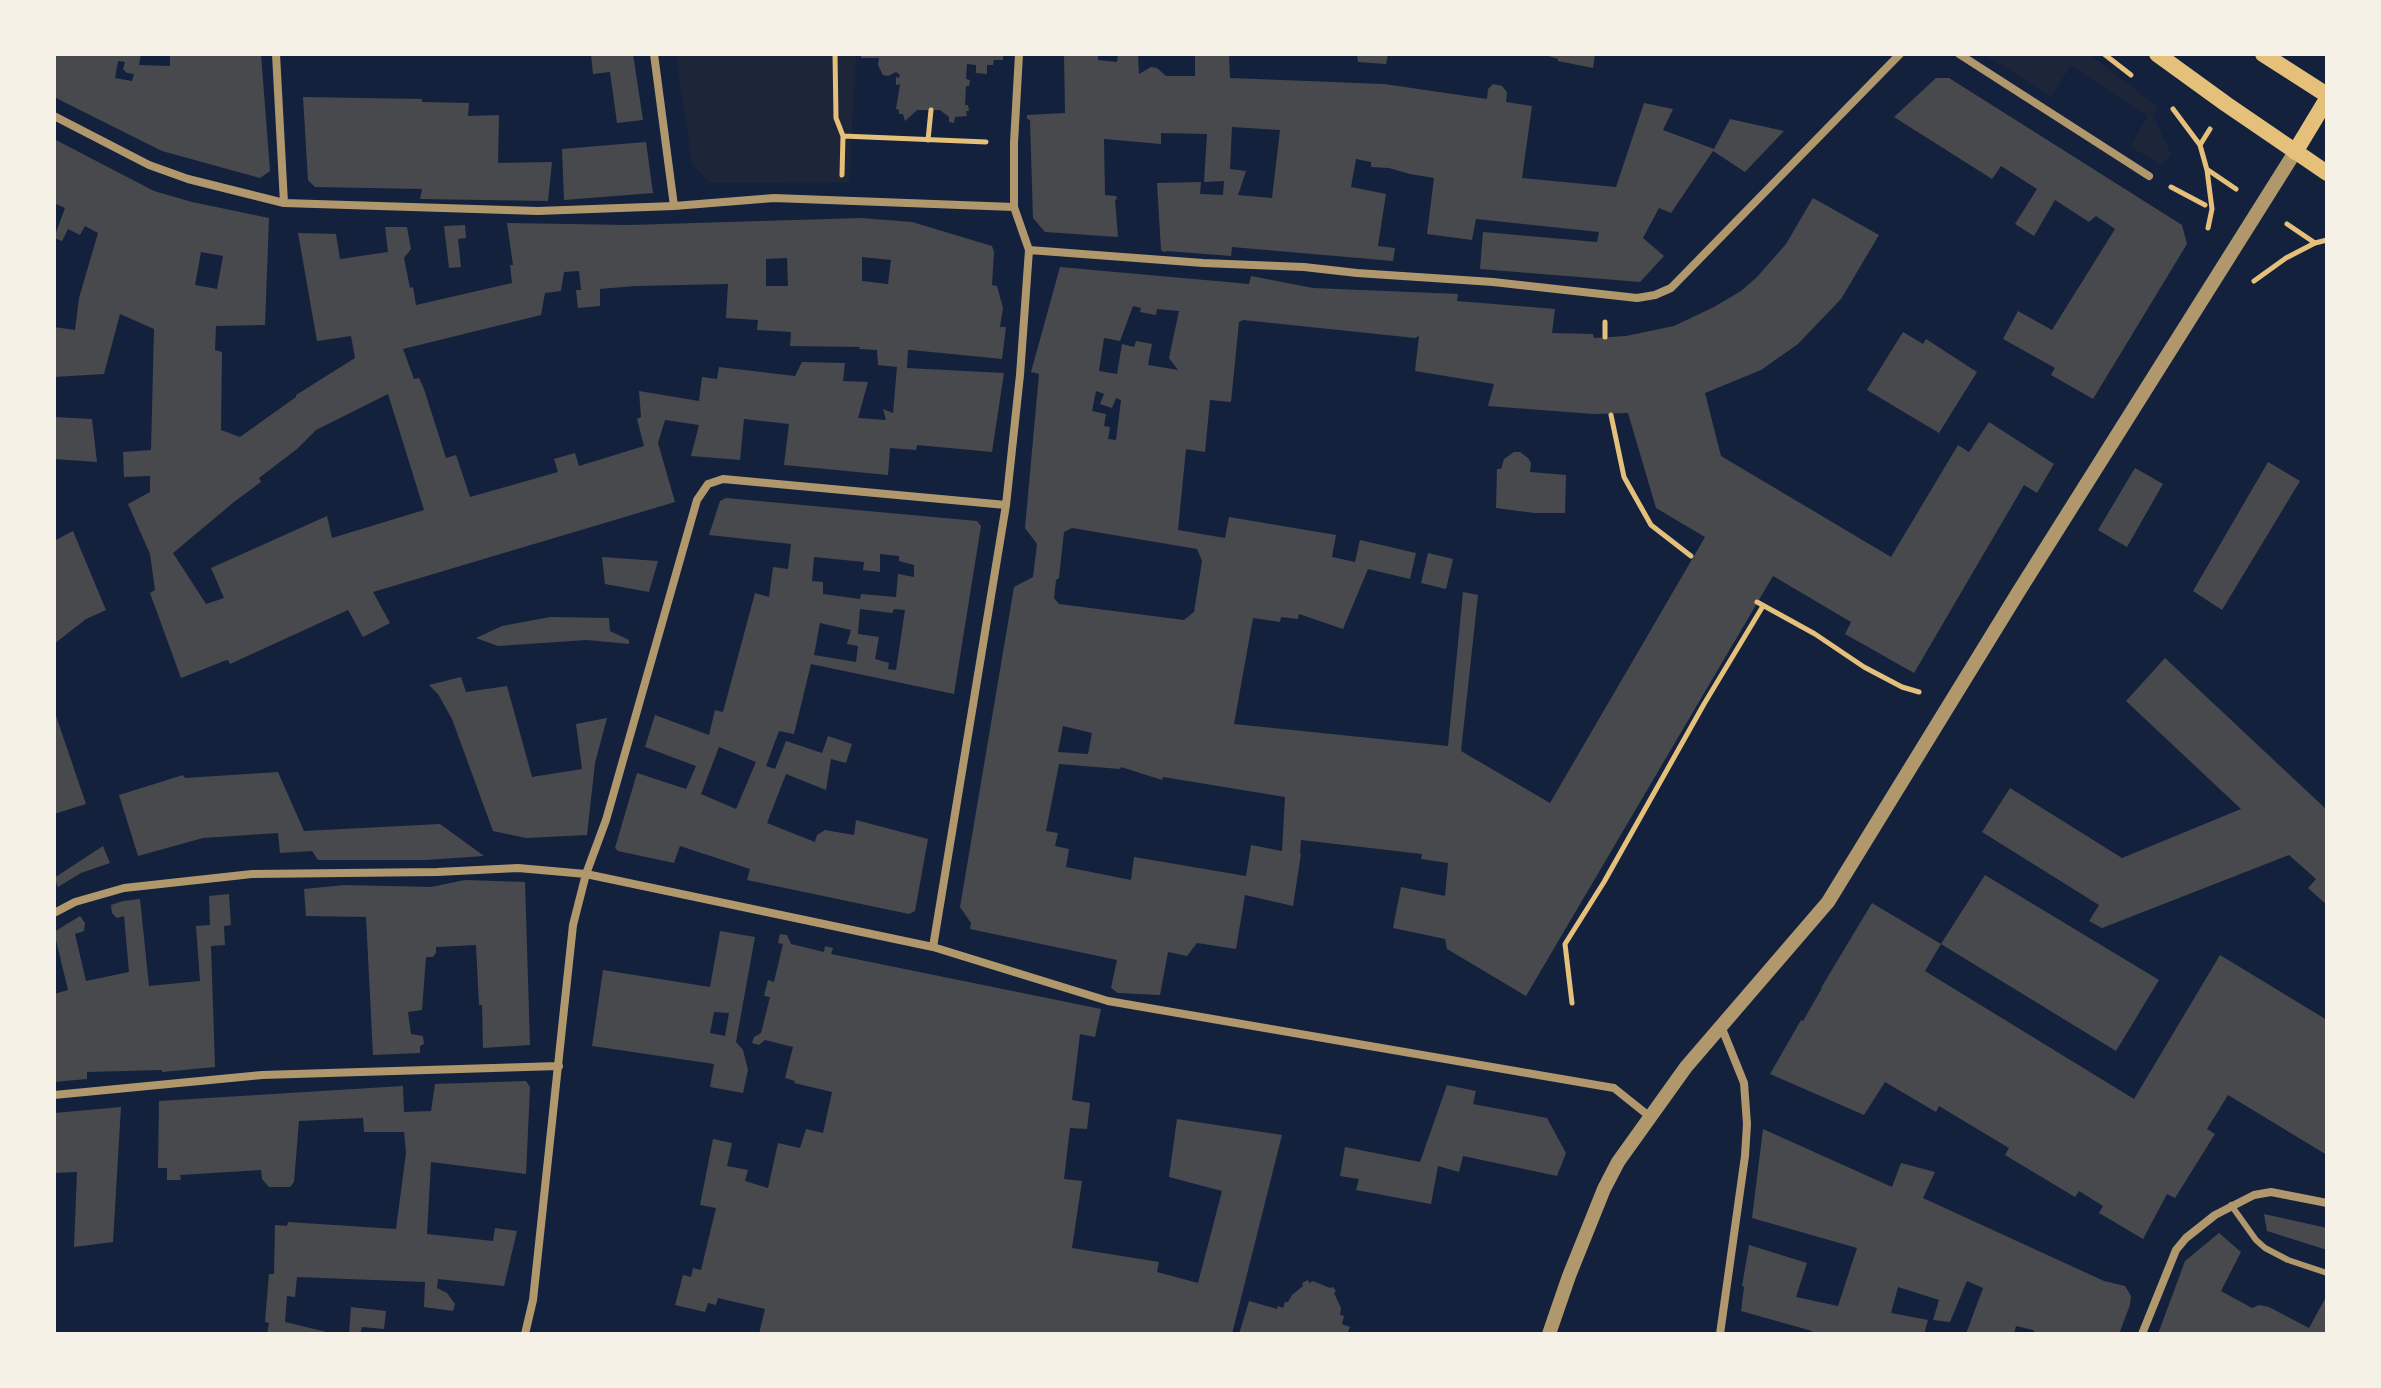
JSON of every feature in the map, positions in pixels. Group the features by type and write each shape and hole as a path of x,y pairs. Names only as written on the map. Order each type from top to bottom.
{"main road":[{"path":"2157,54 2327,173"},
{"path":"2263,54 2327,97 2295,152"}],"street":[{"path":"276,54 284,203"},
{"path":"654,54 674,206"},
{"path":"933,947 1006,505 1020,375 1029,250 1014,207 1019,54"},
{"path":"1029,250 1304,267 1493,282 1637,298 1655,295 1671,288 1900,54"},
{"path":"1959,54 2149,176"},
{"path":"54,116 149,165 188,179 284,203 538,211 674,206 774,198 1014,207"},
{"path":"1549,1334 1569,1276 1618,1162 1686,1067 1828,902 2295,152"},
{"path":"525,1334 533,1300 573,925 697,500 708,484 723,479 1006,505"},
{"path":"54,913 75,902 124,888 252,874 518,868 586,874 933,947 1108,1001 1614,1088 1649,1116"},
{"path":"1720,1334 1747,1124 1744,1083 1721,1026"},
{"path":"54,1095 262,1075 559,1066"},
{"path":"2142,1334 2176,1250 2215,1215 2254,1195 2271,1192 2327,1203"}],"lane":[{"path":"2231,1205 2265,1248 2288,1260 2327,1273"}],"path":[{"path":"835,54 836,118 843,136 842,174"},
{"path":"928,140 931,110"},
{"path":"843,136 990,142"},
{"path":"2200,145 2207,170"},
{"path":"2149,176 2205,205"},
{"path":"2315,243 2327,240"},
{"path":"1611,415 1624,477 1651,525 1691,556"},
{"path":"1572,1003 1565,944 1604,882 1760,604 1902,687 1951,701"}],"shaded area":[{"path":"676,54 856,54 849,182 711,183 692,164"},
{"path":"1984,54 2089,54 2158,107 2153,115 2171,154 2162,166 2130,146 2148,116 2071,65 2051,97"}],"building":[{"path":"54,54 141,54 139,65 170,66 170,54 261,54 270,171 260,178 162,151 54,96","holes":["118,61 125,62 123,69 134,74 132,81 115,78"]},
{"path":"591,54 633,54 643,120 617,123 610,72 593,74"},
{"path":"861,54 1003,54 1003,60 994,60 993,65 987,65 987,74 976,73 976,65 967,64 966,79 970,80 969,86 966,86 967,116 955,117 954,123 949,122 949,117 940,110 917,110 905,121 903,114 896,109 900,84 896,85 896,77 900,75 896,72 883,75 878,65 879,58 861,58"},
{"path":"1064,54 1098,54 1098,60 1117,62 1118,54 1138,54 1139,74 1151,67 1166,76 1195,76 1195,54 1229,54 1230,78 1384,84 1487,99 1488,89 1493,84 1502,86 1507,92 1506,102 1532,106 1522,178 1616,187 1644,103 1673,109 1663,130 1714,149 1730,119 1784,131 1745,172 1713,151 1671,213 1659,208 1643,238 1664,256 1640,282 1480,269 1483,232 1597,242 1599,232 1476,219 1472,240 1427,234 1434,178 1371,167 1371,162 1356,159 1351,187 1386,194 1378,246 1395,248 1393,261 1232,247 1231,256 1164,252 1161,250 1157,183 1201,182 1200,194 1223,195 1224,181 1204,182 1207,134 1161,133 1161,144 1104,139 1105,195 1116,196 1117,199 1118,237 1045,232 1033,218 1030,120 1027,115 1065,113","holes":["1232,127 1280,130 1272,198 1238,195 1246,171 1230,169"]},
{"path":"1357,54 1388,54 1386,64 1358,62"},
{"path":"1542,54 1595,54 1593,68 1558,61"},
{"path":"1936,78 1949,78 2182,225 2187,244 2093,399 2051,375 2055,368 2003,339 2018,311 2052,330 2115,229 2096,216 2089,222 2055,200 2034,236 2015,224 2037,189 2001,166 1992,179 1894,117"},
{"path":"303,97 469,103 468,116 499,115 498,163 552,162 548,201 420,199 422,189 315,187 308,180"},
{"path":"54,139 154,191 269,218 265,325 216,326 215,350 222,352 221,430 240,437 296,395 355,358 351,336 317,341 298,233 336,234 340,259 388,252 385,227 407,227 411,249 404,258 416,305 512,283 510,265 513,265 507,223 629,225 861,218 912,222 992,246 992,285 997,286 1003,308 1000,327 1006,327 1002,359 908,350 907,368 1004,373 992,452 917,445 916,450 890,448 888,475 784,465 789,424 744,419 740,460 691,456 699,425 665,420 658,443 675,502 373,592 390,623 363,637 348,610 230,664 228,660 224,661 181,678 150,593 155,590 150,554 128,504 150,492 150,476 124,477 123,452 151,450 154,329 120,314 104,374 54,377 54,327 75,330 79,298 98,233 85,226 80,235 68,229 62,241 54,238 65,208 54,203","holes":["201,252 223,256 217,289 195,285","862,257 891,260 888,284 862,281","787,258 788,286 766,286 766,259","579,271 581,290 576,290 578,308 600,306 600,289 728,284 726,318 758,320 757,330 791,332 790,346 877,350 878,365 897,367 893,413 883,409 886,420 858,418 868,382 843,381 845,363 802,362 795,376 719,367 717,379 702,377 699,401 639,391 641,417 637,419 644,446 579,466 575,453 554,459 558,472 470,497 456,455 446,458 424,389 419,378 414,379 403,349 541,315 545,293 561,291 564,272","388,394 424,510 332,538 327,516 211,568 224,598 206,604 173,553 316,430"]},
{"path":"646,142 653,193 564,200 562,149"},
{"path":"1813,198 1879,235 1841,299 1798,344 1761,370 1705,393 1721,456 1891,557 1958,445 1969,452 1989,422 2054,464 2037,493 2024,485 1914,673 1845,634 1851,622 1773,576 1526,996 1447,949 1445,939 1393,928 1401,887 1445,896 1448,863 1421,859 1422,854 1301,840 1293,906 1245,895 1236,949 1197,943 1187,956 1168,952 1160,995 1118,993 1111,988 1117,960 970,929 971,923 960,907 1014,587 1033,577 1037,544 1025,528 1039,374 1031,372 1060,267 1249,284 1251,276 1313,288 1458,294 1457,301 1555,309 1552,333 1593,334 1594,338 1626,336 1674,326 1714,307 1757,277 1786,244","holes":["1133,306 1141,308 1140,312 1156,315 1157,309 1179,311 1169,358 1178,370 1148,365 1152,344 1136,341 1134,347 1122,344 1117,374 1099,371 1104,338 1120,341","1243,320 1419,336 1415,371 1494,384 1488,406 1594,414 1628,413 1656,508 1705,537 1550,803 1461,751 1478,595 1463,592 1448,746 1234,724 1253,618 1280,622 1281,617 1298,619 1299,614 1343,629 1368,569 1410,579 1416,553 1360,540 1355,562 1332,557 1336,535 1229,517 1225,538 1178,530 1186,449 1205,452 1210,400 1231,402 1239,322","1096,391 1104,394 1100,404 1112,408 1116,398 1121,400 1116,440 1108,439 1110,427 1104,426 1106,414 1092,411","1072,528 1197,549 1202,561 1194,612 1184,620 1059,604 1054,598 1064,532","1063,726 1092,733 1088,754 1058,752","1059,764 1121,767 1162,780 1163,777 1285,797 1282,851 1251,845 1246,876 1134,857 1131,880 1066,867 1069,849 1055,846 1058,833 1046,831"]},
{"path":"465,225 466,238 458,239 461,267 449,268 444,226"},
{"path":"1903,332 1923,344 1926,339 1977,372 1939,433 1867,390"},
{"path":"54,417 92,419 97,462 54,459"},
{"path":"1514,452 1528,458 1530,472 1566,475 1565,513 1496,508 1497,469 1501,469 1504,459"},
{"path":"2268,462 2300,481 2222,610 2193,591"},
{"path":"2135,468 2163,484 2127,547 2098,530"},
{"path":"726,498 977,521 981,526 954,694 811,664 794,734 779,731 766,766 775,769 786,741 822,753 828,736 852,744 846,763 831,759 826,790 786,774 767,823 815,842 817,835 825,830 854,835 856,820 928,839 915,911 909,914 747,880 750,869 680,846 674,863 615,848 637,773 686,789 696,766 645,747 655,715 709,735 715,710 723,712 755,593 769,597 773,567 788,569 791,544 709,535 720,501","holes":["880,554 899,556 899,561 914,565 914,577 898,574 896,597 861,594 860,599 823,594 823,582 812,581 814,557 864,562 863,570 880,572","860,609 892,613 894,609 905,610 896,670 888,669 889,663 875,659 879,637 858,634","820,623 851,630 847,644 858,646 856,662 814,655","719,747 756,762 736,809 701,794"]},
{"path":"73,531 106,610 86,619 54,644 54,541"},
{"path":"1428,553 1453,559 1446,589 1421,583"},
{"path":"602,557 658,561 649,592 605,584"},
{"path":"550,617 609,618 610,631 629,640 629,644 587,640 498,646 476,638 502,626"},
{"path":"2165,658 2327,810 2327,905 2308,888 2316,879 2289,855 2102,928 2089,921 2099,905 1982,832 2010,788 2122,858 2241,809 2126,701"},
{"path":"461,677 466,692 507,686 532,777 582,769 576,724 607,718 595,763 587,835 526,838 493,831 452,719 438,694 429,685"},
{"path":"54,710 86,804 54,814"},
{"path":"278,772 304,831 440,824 484,856 426,860 318,860 312,851 280,853 278,833 203,838 138,856 119,795 183,775 185,778"},
{"path":"103,846 110,863 81,873 58,887 54,878"},
{"path":"1985,875 2159,980 2116,1051 1941,944"},
{"path":"465,880 525,882 530,1045 483,1048 476,945 436,947 433,957 426,957 422,1010 408,1012 411,1034 423,1036 420,1053 373,1055 366,917 306,916 304,889 345,885 431,887"},
{"path":"229,894 231,925 224,926 225,945 211,946 215,1067 162,1072 87,1072 87,1079 54,1082 54,994 68,990 54,932 80,916 85,923 84,931 75,934 86,981 129,972 124,916 117,918 112,913 111,905 140,899 149,986 200,981 196,926 210,925 209,896"},
{"path":"1872,903 1941,944 1925,971 2134,1099 2220,955 2327,1020 2327,1155 2228,1095 2207,1129 2215,1134 2175,1198 2167,1194 2143,1239 2099,1213 2103,1206 2079,1191 2075,1197 2005,1155 2009,1148 1939,1106 1936,1112 1885,1082 1864,1115 1770,1074"},
{"path":"720,931 755,937 736,1042 743,1050 748,1070 743,1093 710,1087 714,1064 592,1046 603,970 710,987","holes":["714,1012 729,1013 725,1036 710,1033"]},
{"path":"780,934 787,935 791,944 824,952 825,946 833,948 831,954 1101,1009 1095,1037 1080,1034 1072,1100 1090,1103 1087,1129 1070,1128 1064,1179 1082,1181 1072,1248 1159,1262 1157,1272 1198,1283 1222,1191 1169,1177 1177,1119 1282,1135 1232,1334 759,1334 765,1309 718,1298 716,1305 708,1303 705,1312 675,1305 683,1275 691,1277 693,1268 701,1270 716,1208 700,1205 713,1139 732,1143 727,1166 748,1170 745,1181 768,1188 778,1143 800,1148 806,1129 823,1133 832,1092 785,1078 793,1047 765,1040 759,1045 752,1043 754,1037 761,1033 770,997 764,996 768,980 774,982 783,944 778,943"},
{"path":"526,1081 530,1087 526,1174 431,1162 427,1234 493,1241 495,1228 517,1231 504,1286 438,1279 437,1288 447,1293 455,1304 453,1311 424,1307 425,1282 297,1277 295,1297 287,1296 285,1322 335,1334 267,1334 269,1323 265,1322 269,1274 274,1274 275,1225 287,1226 288,1222 396,1229 406,1153 404,1132 364,1132 363,1118 299,1121 294,1182 290,1187 269,1187 262,1179 261,1170 180,1175 181,1180 167,1180 167,1168 158,1168 159,1101 403,1086 404,1112 431,1111 435,1084"},
{"path":"1447,1085 1476,1091 1473,1104 1547,1118 1566,1153 1557,1176 1463,1156 1459,1172 1438,1166 1431,1204 1356,1190 1359,1179 1340,1176 1345,1147 1420,1162"},
{"path":"121,1107 113,1242 74,1247 77,1172 54,1173 54,1113"},
{"path":"1763,1129 1892,1187 1901,1163 1935,1172 1923,1198 2104,1281 2125,1286 2131,1296 2130,1305 2119,1334 2036,1334 2033,1330 2016,1326 2014,1334 1966,1334 1983,1288 1967,1281 1950,1322 1933,1320 1939,1300 1898,1287 1891,1313 1928,1320 1924,1334 1811,1334 1812,1331 1741,1311 1749,1245 1807,1263 1796,1297 1838,1306 1857,1248 1752,1218"},
{"path":"2264,1214 2327,1228 2327,1250 2267,1231"},
{"path":"2219,1233 2241,1252 2221,1291 2252,1308 2259,1305 2269,1307 2309,1328 2327,1295 2327,1334 2158,1334 2185,1261"},
{"path":"1308,1280 1309,1283 1313,1281 1333,1287 1341,1308 1340,1315 1344,1316 1342,1324 1350,1327 1348,1332 1239,1334 1249,1301 1283,1308 1285,1302"},
{"path":"351,1307 386,1311 384,1329 362,1327 360,1334 349,1334"}]}
